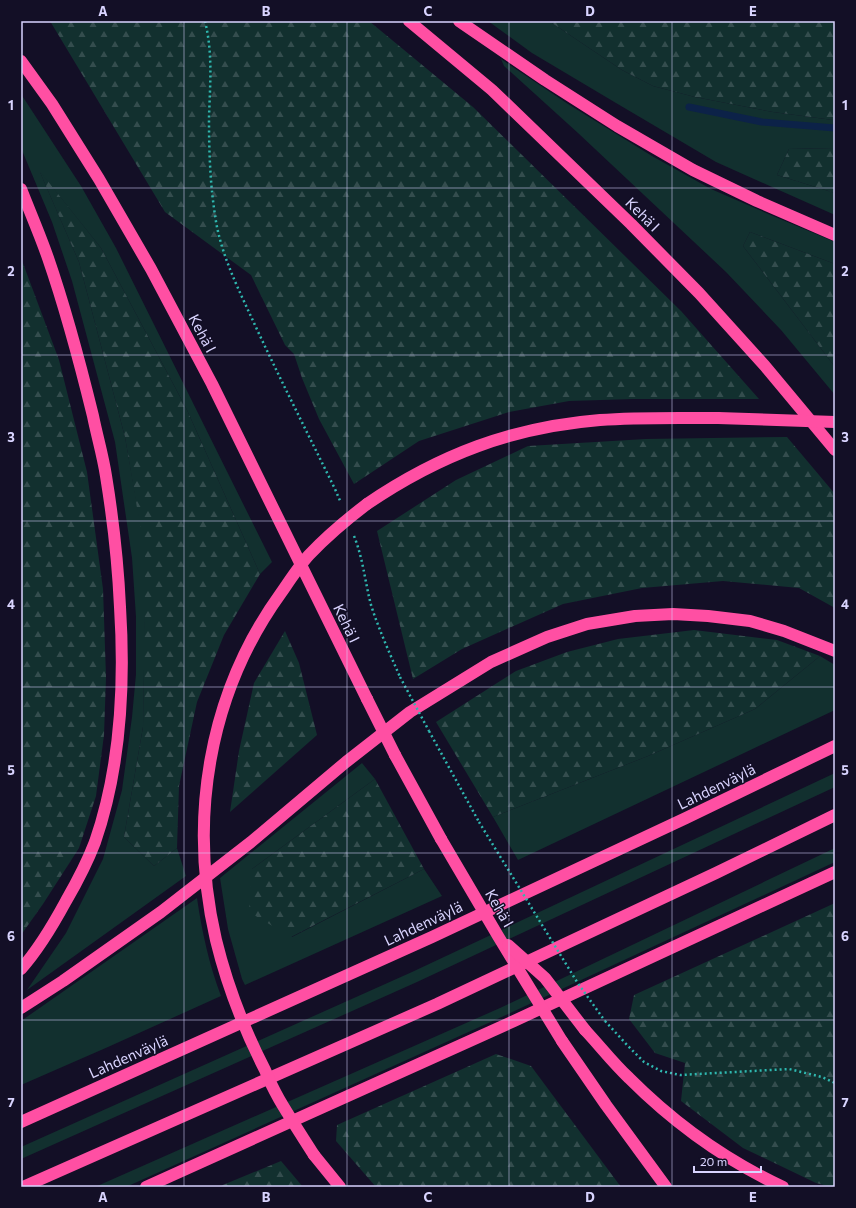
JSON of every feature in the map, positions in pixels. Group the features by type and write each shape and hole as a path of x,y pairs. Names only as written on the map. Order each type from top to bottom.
{"highway":[{"name":"Kehä I","path":"409,21 492,90 631,224 699,293 765,366 835,450"},
{"path":"459,21 545,80 611,122 693,170 757,201 835,235"},
{"name":"Kehä I","path":"21,61 52,104 99,179 154,276 219,398 395,755 441,839 562,1041 606,1105 666,1187"},
{"path":"21,189 48,257 80,362 106,474 114,536 123,649 120,715 113,775 104,812 94,843 82,872 59,915 29,960 21,969"},
{"path":"340,1187 314,1155 279,1099 251,1042 230,987 216,940 204,866 205,795 211,756 218,725 238,668 253,636 271,607 308,556 342,523 367,504 391,487 442,460 499,438 556,425 600,420 643,418 718,418 835,422"},
{"path":"21,1008 63,981 161,912 251,842 346,762 410,712 491,662 546,636 587,624 635,616 673,614 750,621 833,650"},
{"name":"Lahdenväylä","path":"21,1122 432,937 686,818 835,746"},
{"path":"23,1187 437,1004 716,873 835,815"},
{"path":"146,1187 514,1022 835,872"},
{"path":"498,936 545,978 585,1030 628,1078 668,1115 697,1137 735,1162 783,1187"}],"path":[{"path":"205,21 209,38 211,76 209,117 210,167 215,216 228,266 341,504"},
{"path":"352,532 358,547 371,604 384,641 400,677 479,822 577,982 605,1021 644,1062 661,1071 680,1075 789,1069 822,1077 835,1082"}],"green space":[{"path":"50,21 369,21 473,107 681,311 759,399 633,399 569,401 509,412 419,441 354,484 319,419 294,354 285,345 251,275 165,212"},
{"path":"488,21 549,21 622,70 653,86 695,97 773,112 833,120 835,119 835,148 789,149 777,175 835,193 835,215 716,162 532,53"},
{"path":"549,21 835,21 835,119 833,120 773,112 695,97 653,86 622,70"},
{"path":"501,59 568,104 652,156 711,189 835,242 835,264 750,232 743,246 835,367 835,395 781,330 726,272 578,133 504,66"},
{"path":"21,94 81,186 116,248 272,562 260,574 187,410 101,248 40,172 79,262 125,437 146,555 143,727 124,837 154,866 177,848 186,876 27,990 66,933 103,859 122,790 132,717 136,674 136,617 132,558 115,442 72,281 52,222 21,148"},
{"path":"835,148 835,193 777,175 789,149"},
{"path":"39,170 101,248 187,410 260,574 224,635 197,702 179,786 177,848 154,866 124,837 143,727 145,555 125,437 79,262"},
{"path":"750,232 835,264 835,367 743,246"},
{"path":"21,258 59,360 87,472 103,589 106,677 104,735 96,796 79,848 21,935"},
{"path":"787,437 835,494 835,608 799,588 723,581 642,588 563,604 462,649 413,679 377,531 456,480 528,446 646,439"},
{"path":"694,630 777,640 820,656 755,709 648,756 493,817 436,722 516,671 567,652 618,639"},
{"path":"285,631 299,663 317,735 230,812 239,751 254,683"},
{"path":"820,656 835,665 835,710 518,860 493,817 648,756 755,709"},
{"path":"362,763 375,779 252,869 292,937 424,869 442,896 245,985 228,929 220,878"},
{"path":"835,773 835,787 417,982 21,1159 21,1147 412,972"},
{"path":"375,779 424,869 291,937 249,912 252,869"},
{"path":"835,848 835,862 506,1015 126,1187 95,1187 500,1008"},
{"path":"197,898 206,948 221,996 21,1085 21,1021"},
{"path":"835,903 835,1187 831,1187 816,1183 743,1148 681,1101 685,1063 655,1053 629,1019 634,995"},
{"path":"496,1054 531,1066 621,1187 376,1187 336,1141 337,1125"},
{"path":"281,1161 303,1187 218,1187"}],"waterway":[{"path":"689,107 762,122 835,128"}]}
